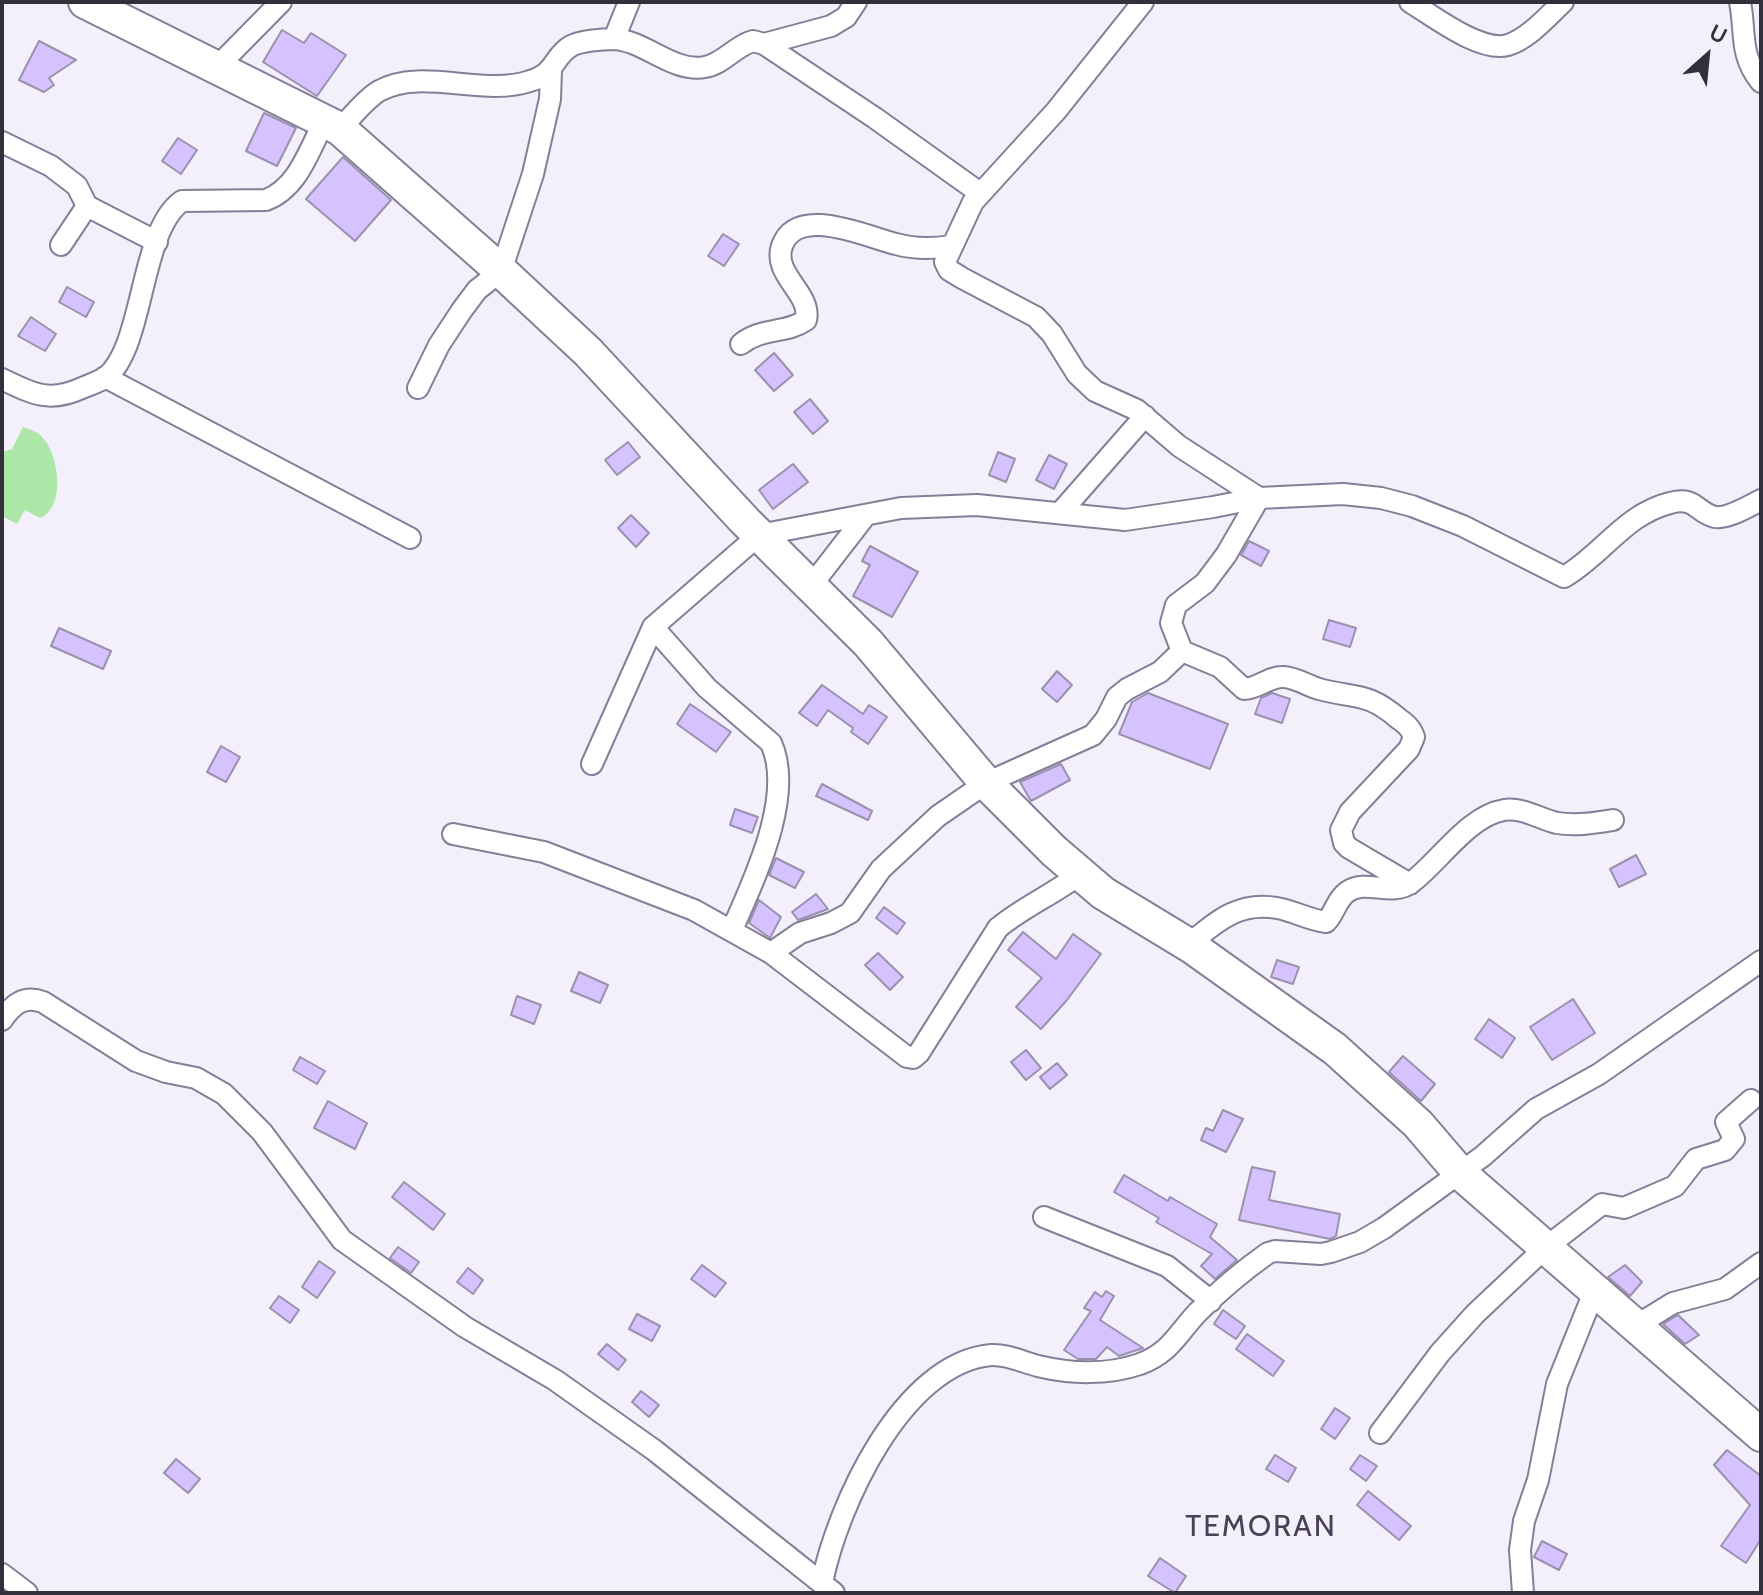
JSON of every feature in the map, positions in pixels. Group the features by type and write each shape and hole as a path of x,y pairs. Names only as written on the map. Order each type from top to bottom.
{"main road":[{"path":"85,2 332,126 501,271 588,352 759,535 868,643 986,783 1080,874 1103,893 1188,945 1335,1049 1418,1124 1460,1173 1761,1435"}],"street":[{"path":"217,67 281,2"},
{"path":"614,39 629,2"},
{"path":"764,44 831,26 846,17 856,2"},
{"path":"1143,2 1056,111 980,193 962,222 945,262 949,270 991,296 1036,317 1052,334 1084,382 1145,416 1188,452 1259,498"},
{"path":"1410,2 1473,39 1498,47 1514,43 1563,2"},
{"path":"1740,2 1743,48 1751,71 1761,82"},
{"path":"2,379 32,394 59,397 105,377 114,367 128,337 166,218 182,201 266,200 286,189 332,126 392,86 431,83 496,87 533,81 551,71 563,52 572,46 614,39 695,68 707,67 745,43 753,41 764,44 980,193"},
{"path":"418,388 439,345 462,310 477,290 501,271 533,174 550,99 551,71"},
{"path":"2,142 58,171 77,186 87,206 157,242"},
{"path":"61,245 87,206"},
{"path":"741,344 763,331 795,326 806,320 805,302 788,278 782,262 782,247 800,229 838,225 910,247 932,249 951,246"},
{"path":"105,377 410,538"},
{"path":"1060,513 1145,416"},
{"path":"592,764 653,627 759,535 901,508 977,505 1125,520 1259,498 1343,494 1381,498 1412,506 1463,526 1564,577 1613,535 1646,512 1665,504 1691,502 1719,517 1761,500"},
{"path":"1259,498 1226,555 1197,591 1176,605 1171,623 1182,651 1220,667 1244,689 1287,677 1316,688 1347,692 1371,700 1410,728 1414,737 1409,749 1350,812 1341,830 1344,843 1349,848 1410,884"},
{"path":"811,586 866,515"},
{"path":"653,627 707,688 771,743 777,755 780,783 763,857 732,930"},
{"path":"771,953 800,933 850,913 881,869 919,831 986,783 1093,735 1106,719 1117,697 1160,672 1182,651"},
{"path":"1188,945 1223,915 1253,906 1277,908 1323,922 1329,920 1339,899 1352,889 1363,886 1394,890 1410,884 1469,830 1502,810 1514,810 1557,823 1613,820"},
{"path":"453,834 544,852 694,910 771,953 907,1057 913,1058 998,928 1080,874"},
{"path":"828,1588 832,1541 879,1443 911,1403 940,1375 958,1365 990,1355 1073,1372 1113,1371 1163,1353 1211,1301 1268,1253 1321,1254 1360,1242 1412,1210 1483,1156 1536,1109 1599,1074 1761,961"},
{"path":"2,1020 14,1005 34,999 43,1002 136,1061 196,1078 224,1094 262,1132 342,1240 465,1327 555,1380 654,1450 828,1588"},
{"path":"1380,1433 1440,1353 1499,1288 1602,1204 1624,1208 1675,1186 1696,1159 1725,1150 1734,1139 1726,1122 1751,1100"},
{"path":"1044,1217 1167,1266 1211,1301"},
{"path":"1634,1327 1673,1303 1725,1289 1761,1263"},
{"path":"1523,1593 1520,1550 1524,1521 1538,1480 1557,1384 1594,1292"},
{"path":"2,1574 27,1593"}],"green space":[{"path":"23,427 38,434 47,443 55,465 57,491 49,512 40,518 25,510 17,524 2,516 2,452 12,449"}],"building":[{"path":"282,30 304,43 311,33 346,55 317,96 263,62"},
{"path":"39,41 76,60 49,78 54,85 44,92 19,80"},
{"path":"264,113 296,128 277,166 246,151"},
{"path":"178,138 197,150 181,174 162,161"},
{"path":"343,157 391,200 355,241 306,199"},
{"path":"723,234 739,244 724,266 708,256"},
{"path":"67,287 94,302 86,317 59,302"},
{"path":"31,317 56,334 45,351 18,336"},
{"path":"774,353 793,375 774,391 755,370"},
{"path":"810,399 828,421 813,434 794,412"},
{"path":"628,442 640,457 617,475 605,460"},
{"path":"998,452 1015,459 1006,482 989,475"},
{"path":"1049,455 1067,464 1054,489 1036,480"},
{"path":"793,464 808,482 773,509 759,490"},
{"path":"631,515 649,533 636,547 618,528"},
{"path":"1249,541 1269,551 1261,566 1241,555"},
{"path":"870,546 918,572 892,617 853,596 870,565 862,561"},
{"path":"1329,620 1356,628 1350,647 1323,639"},
{"path":"59,628 111,651 103,669 51,646"},
{"path":"1057,671 1072,685 1057,702 1042,689"},
{"path":"822,685 863,714 869,705 887,717 868,744 851,732 853,728 828,710 817,726 799,713"},
{"path":"1148,693 1228,724 1210,769 1119,734 1132,702"},
{"path":"1272,693 1290,699 1282,723 1255,714 1261,698"},
{"path":"690,704 731,732 716,752 677,724"},
{"path":"221,746 240,757 226,782 207,772"},
{"path":"1061,764 1070,780 1031,801 1020,782"},
{"path":"822,784 872,811 868,820 816,796"},
{"path":"735,809 758,817 752,833 730,825"},
{"path":"1636,855 1646,874 1619,887 1610,869"},
{"path":"776,858 804,872 795,888 769,875"},
{"path":"816,894 828,909 798,920 792,912"},
{"path":"759,900 781,917 770,938 749,923"},
{"path":"884,907 905,923 897,934 876,918"},
{"path":"1023,932 1056,959 1073,934 1101,954 1041,1029 1016,1007 1042,978 1008,950"},
{"path":"878,953 903,977 890,990 865,965"},
{"path":"1277,960 1299,967 1293,984 1271,977"},
{"path":"579,972 608,985 600,1003 571,991"},
{"path":"517,996 541,1005 534,1024 511,1015"},
{"path":"1573,999 1595,1033 1552,1060 1530,1027"},
{"path":"1489,1019 1515,1038 1502,1058 1475,1039"},
{"path":"1026,1050 1041,1068 1026,1080 1011,1062"},
{"path":"1403,1056 1435,1084 1421,1101 1389,1072"},
{"path":"300,1057 325,1071 317,1084 293,1070"},
{"path":"1057,1063 1067,1075 1050,1089 1040,1077"},
{"path":"328,1101 367,1123 355,1149 314,1128"},
{"path":"1223,1110 1243,1119 1226,1152 1201,1140 1206,1128 1213,1131"},
{"path":"1252,1167 1275,1172 1269,1200 1340,1214 1336,1236 1330,1239 1239,1220"},
{"path":"1124,1175 1168,1201 1170,1197 1217,1224 1210,1237 1237,1260 1215,1279 1201,1266 1212,1254 1156,1222 1159,1218 1114,1192"},
{"path":"404,1182 445,1214 433,1230 392,1197"},
{"path":"398,1247 419,1262 411,1273 390,1258"},
{"path":"319,1261 335,1272 317,1298 302,1287"},
{"path":"702,1265 726,1283 715,1297 691,1279"},
{"path":"1625,1265 1642,1282 1630,1296 1608,1277"},
{"path":"468,1268 483,1280 473,1294 457,1282"},
{"path":"1106,1291 1114,1296 1100,1320 1143,1348 1119,1356 1107,1347 1096,1359 1078,1359 1064,1350 1091,1311 1084,1308 1095,1292 1102,1297"},
{"path":"279,1296 299,1310 290,1323 270,1308"},
{"path":"1223,1310 1245,1326 1236,1339 1214,1324"},
{"path":"637,1314 660,1326 652,1341 629,1329"},
{"path":"1678,1315 1699,1335 1685,1344 1663,1324"},
{"path":"1247,1334 1284,1361 1273,1376 1236,1349"},
{"path":"607,1344 626,1360 618,1370 598,1354"},
{"path":"641,1391 659,1405 649,1417 632,1402"},
{"path":"1335,1408 1350,1418 1335,1439 1321,1429"},
{"path":"1727,1450 1761,1476 1761,1539 1746,1563 1721,1546 1750,1505 1714,1465"},
{"path":"1275,1455 1296,1468 1288,1482 1266,1469"},
{"path":"1360,1455 1377,1466 1366,1481 1350,1469"},
{"path":"176,1459 200,1479 188,1493 164,1473"},
{"path":"1368,1491 1411,1526 1399,1540 1357,1505"},
{"path":"1542,1541 1567,1554 1559,1570 1534,1557"},
{"path":"1160,1558 1186,1576 1175,1593 1148,1576"}],"district":[{"name":"TEMORAN","path":"1261,1527"}]}
